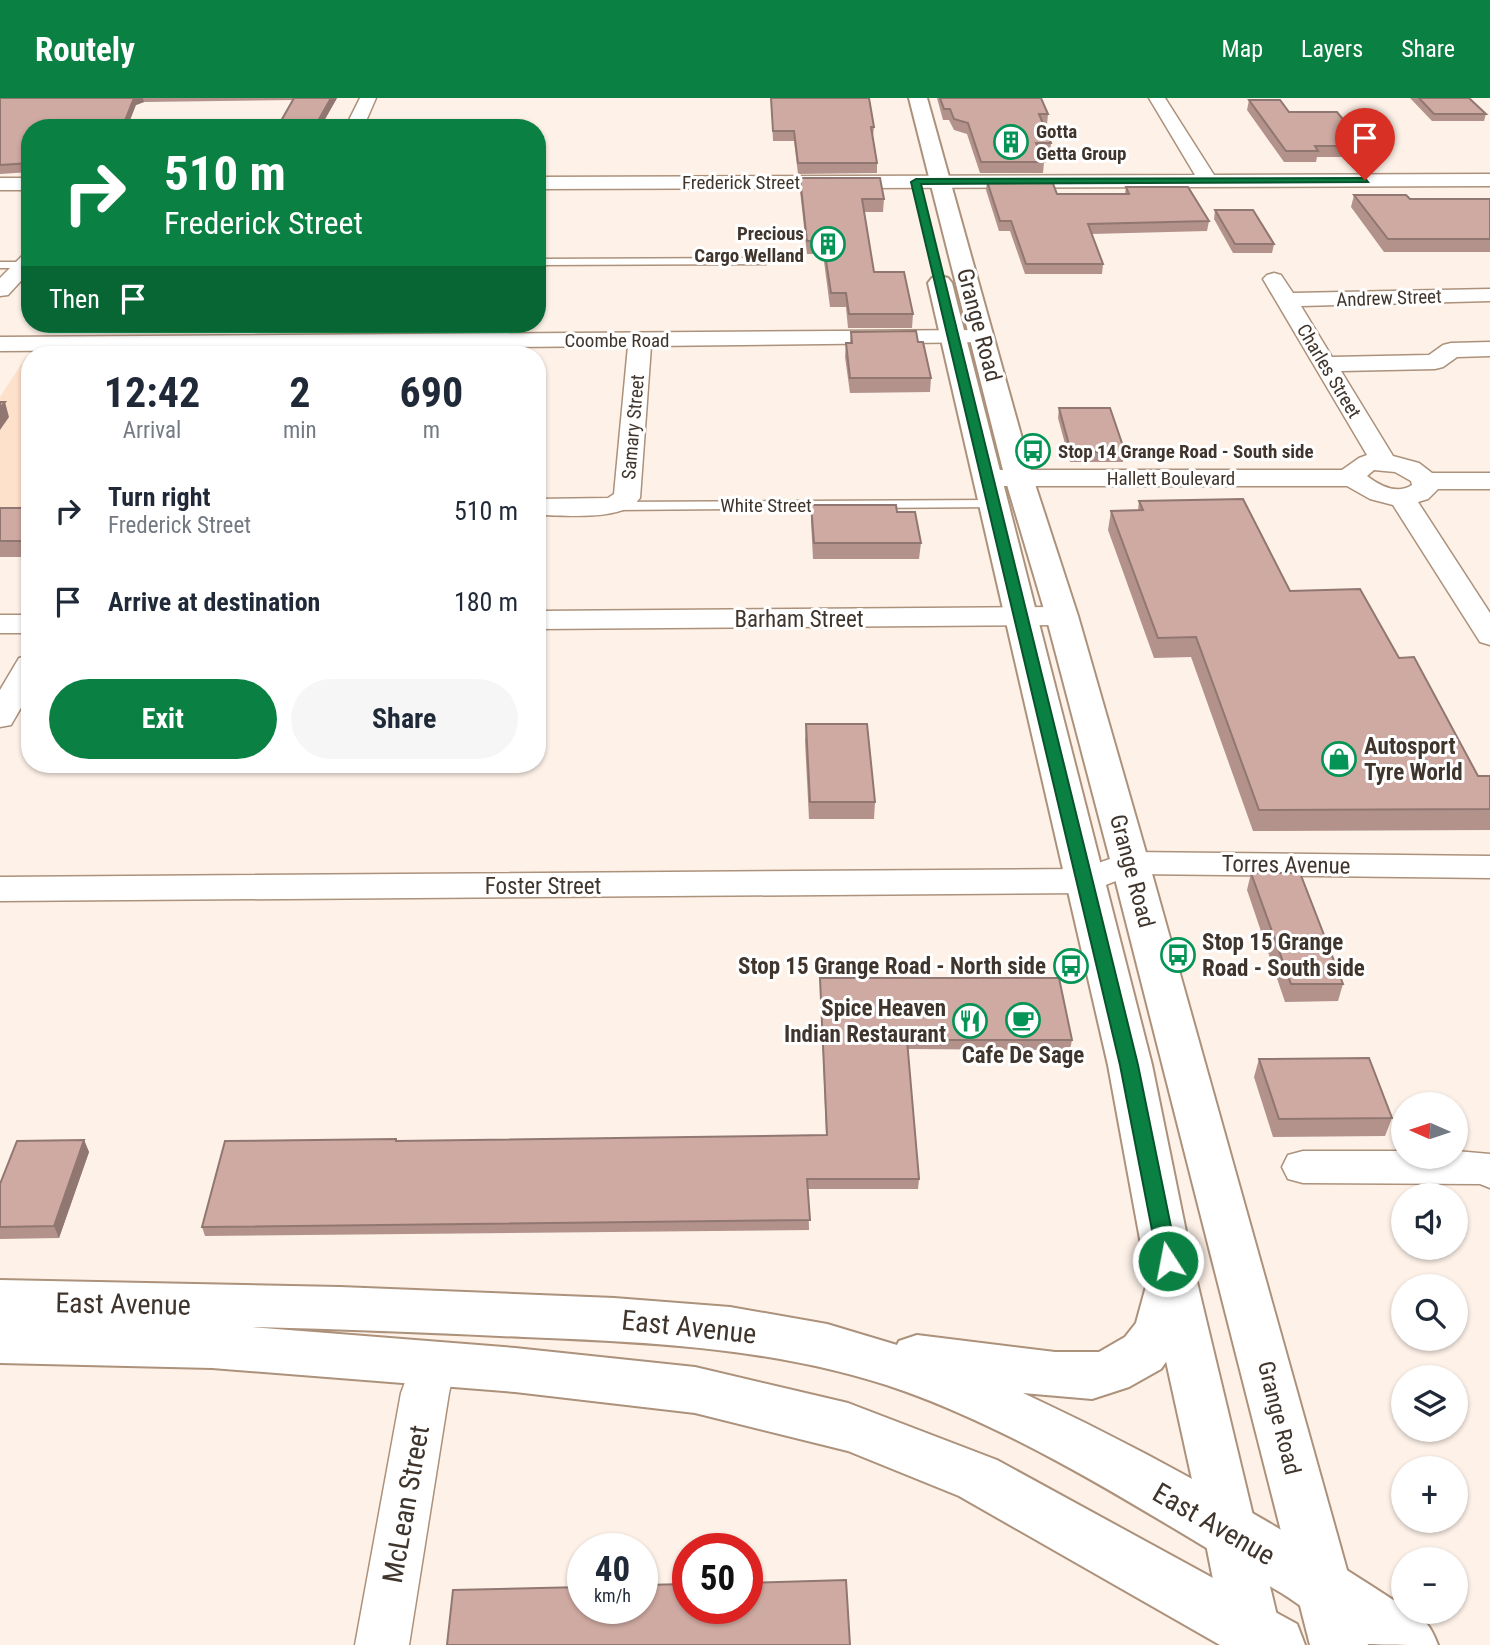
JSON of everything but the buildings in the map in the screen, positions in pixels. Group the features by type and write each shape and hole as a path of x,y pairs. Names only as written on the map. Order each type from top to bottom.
{"main road":[{"name":"Grange Road","path":"918,98 1019,478 1062,616 1130,863 1332,1622"},
{"path":"911,159 922,208"},
{"name":"Grange Road","path":"934,260 1129,1065 1172,1279 1235,1552 1261,1641"},
{"path":"845,1351 1055,1375 1092,1376 1111,1371 1143,1353 1163,1319 1172,1279"},
{"name":"East Avenue","path":"0,1301 340,1308 614,1319 730,1329 845,1351 908,1370 971,1394 1152,1487 1235,1552 1332,1622 1409,1645"},
{"name":"East Avenue","path":"0,1341 212,1346 516,1370 695,1390 848,1427 978,1478 1261,1641"}],"street":[{"path":"358,119 368,98"},
{"path":"1157,98 1208,181"},
{"name":"Frederick Street","path":"546,183 1490,180"},
{"path":"0,184 21,184"},
{"path":"0,290 21,269"},
{"name":"Charles Street","path":"1274,279 1384,463"},
{"name":"Andrew Street","path":"1288,300 1490,295"},
{"name":"Coombe Road","path":"418,346 640,340 981,337"},
{"name":"Samary Street","path":"613,506 627,498 640,340"},
{"name":"Coombe Road","path":"0,344 123,346"},
{"path":"1324,363 1435,362 1451,350 1490,349"},
{"path":"1426,481 1423,491 1401,497 1372,492 1361,486 1354,478 1354,472 1359,467 1384,463 1410,468 1426,481 1490,481"},
{"name":"Hallett Boulevard","path":"991,491 1019,478 1354,478"},
{"path":"1401,497 1487,628"},
{"name":"White Street","path":"546,507 613,506"},
{"name":"Barham Street","path":"546,620 1062,616"},
{"path":"0,624 21,624"},
{"path":"0,718 21,680"},
{"name":"Torres Avenue","path":"1085,881 1130,863 1490,867"},
{"name":"Foster Street","path":"0,890 1085,881"},
{"path":"1303,1167 1480,1168 1490,1171"},
{"name":"McLean Street","path":"382,1645 425,1393 433,1364"}],"lane":[{"path":"546,262 766,261"},
{"path":"0,265 21,263"},
{"name":"White Street","path":"613,506 991,491"}],"shaded area":[{"path":"21,365 21,516 0,515 0,397"}],"place":[{"name":"Gotta Getta Group","path":"1011,142"},
{"name":"Precious Cargo Welland","path":"828,244"},
{"name":"Stop 14 Grange Road - South side","path":"1033,451"},
{"name":"Autosport Tyre World","path":"1339,759"},
{"name":"Stop 15 Grange Road - South side","path":"1178,955"},
{"name":"Stop 15 Grange Road - North side","path":"1071,966"},
{"name":"Cafe De Sage","path":"1023,1020"},
{"name":"Spice Heaven Indian Restaurant","path":"970,1021"}],"route":[{"path":"1168,1261 1129,1065 916,182 1365,180"}]}
